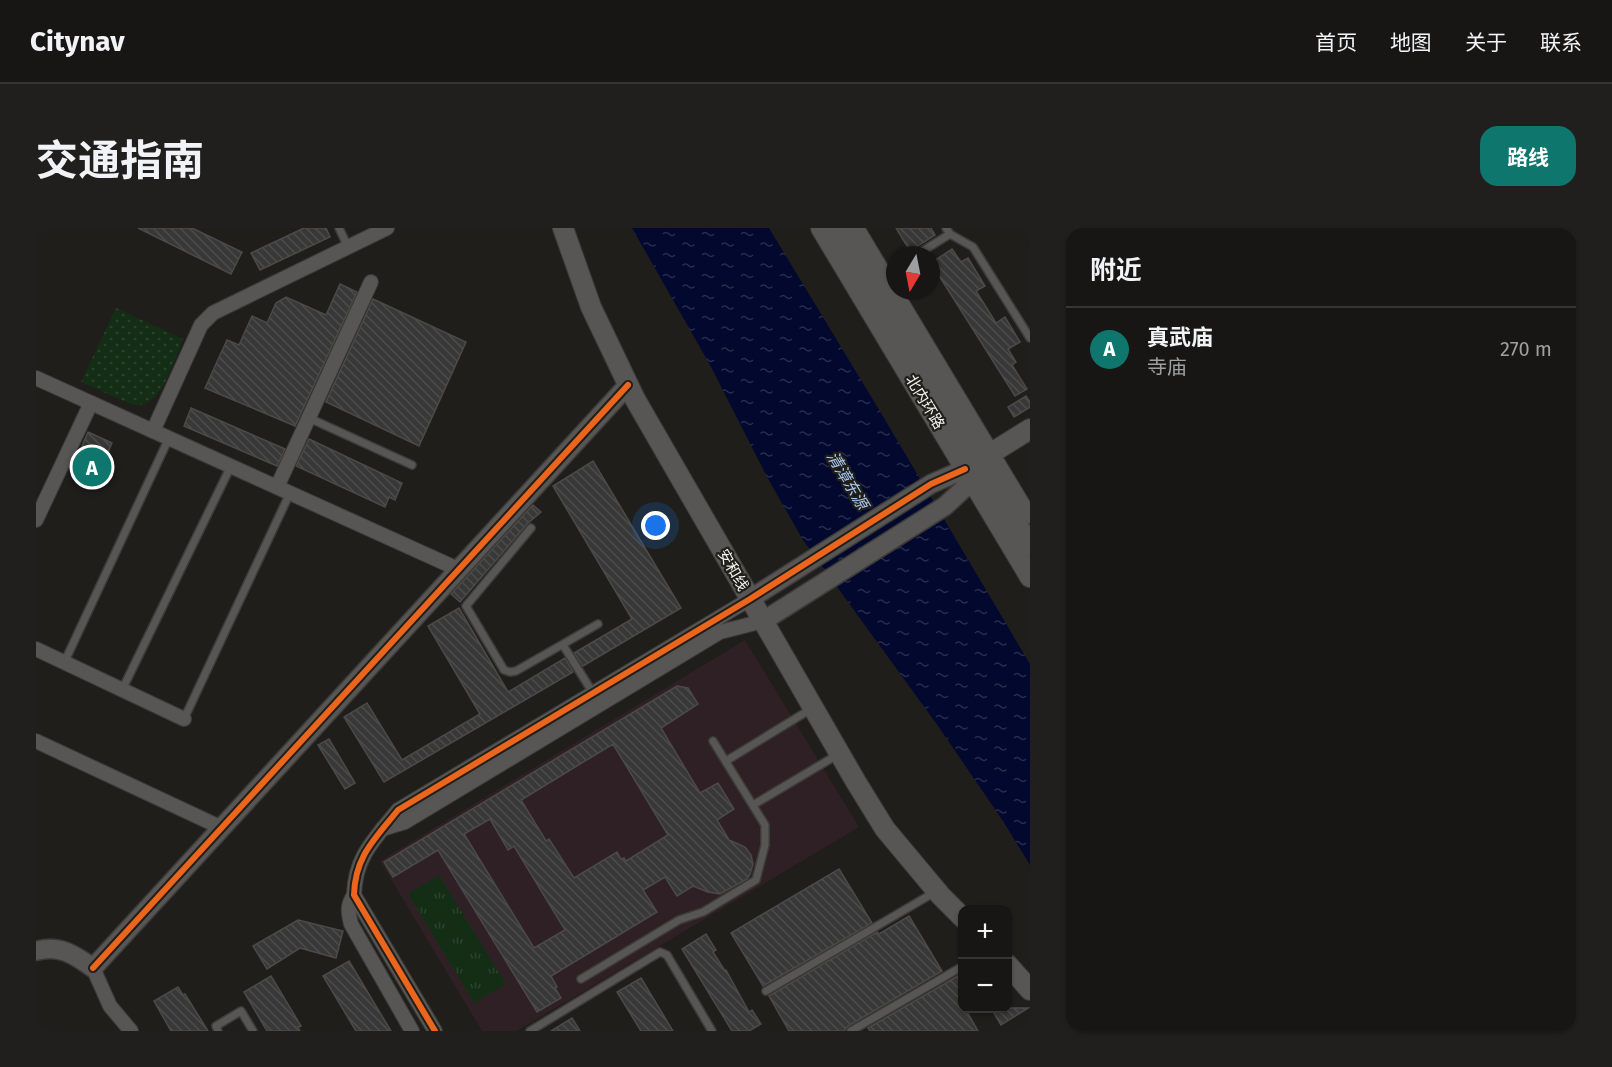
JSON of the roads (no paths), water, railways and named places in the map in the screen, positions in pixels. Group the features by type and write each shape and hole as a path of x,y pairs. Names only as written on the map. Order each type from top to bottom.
{"main road":[{"name":"安和线","path":"563,228 591,307 628,385 750,599 885,829 936,891 958,913"},
{"name":"北内环路","path":"821,228 982,467 1030,546"},
{"name":"北内环路","path":"839,228 882,276 982,467 1030,576"},
{"path":"982,467 1030,429"},
{"path":"982,467 1030,445"},
{"path":"1012,970 1030,990"}],"street":[{"path":"153,431 201,325 213,313 387,228"},
{"path":"857,228 882,276"},
{"path":"284,490 309,418 371,282"},
{"path":"36,378 460,570"},
{"path":"93,968 628,385"},
{"path":"36,520 92,403"},
{"path":"412,1031 351,924 349,904 354,895 354,879 360,861 369,844 398,810 750,599 931,484 982,467"},
{"path":"382,829 405,822 720,632 763,621 945,506 982,467"},
{"path":"982,467 1030,516"},
{"path":"36,649 184,719"},
{"path":"36,741 222,828"},
{"path":"354,895 435,1031"},
{"path":"36,951 59,949 93,968 111,1006 131,1031"}],"lane":[{"path":"339,228 348,247"},
{"path":"928,246 948,231 973,247 1030,338"},
{"path":"309,418 412,465"},
{"path":"64,663 169,438"},
{"path":"122,690 231,466"},
{"path":"184,719 284,490"},
{"path":"531,528 466,606 504,669 510,672 516,671 598,624"},
{"path":"563,645 592,693"},
{"path":"726,761 813,708"},
{"path":"581,979 680,920 703,912 756,880 765,845 765,825 713,741"},
{"path":"753,806 839,753"},
{"path":"766,991 936,891"},
{"path":"530,1031 660,952 667,955 712,1031"},
{"path":"852,1031 958,969"},
{"path":"218,1031 216,1026 241,1011 253,1031"}],"water":[{"name":"清漳东源","path":"632,228 769,228 1030,664 1030,865 938,726 803,540 767,477 710,365"}],"place":[{"name":"真武庙","path":"92,467"}]}
